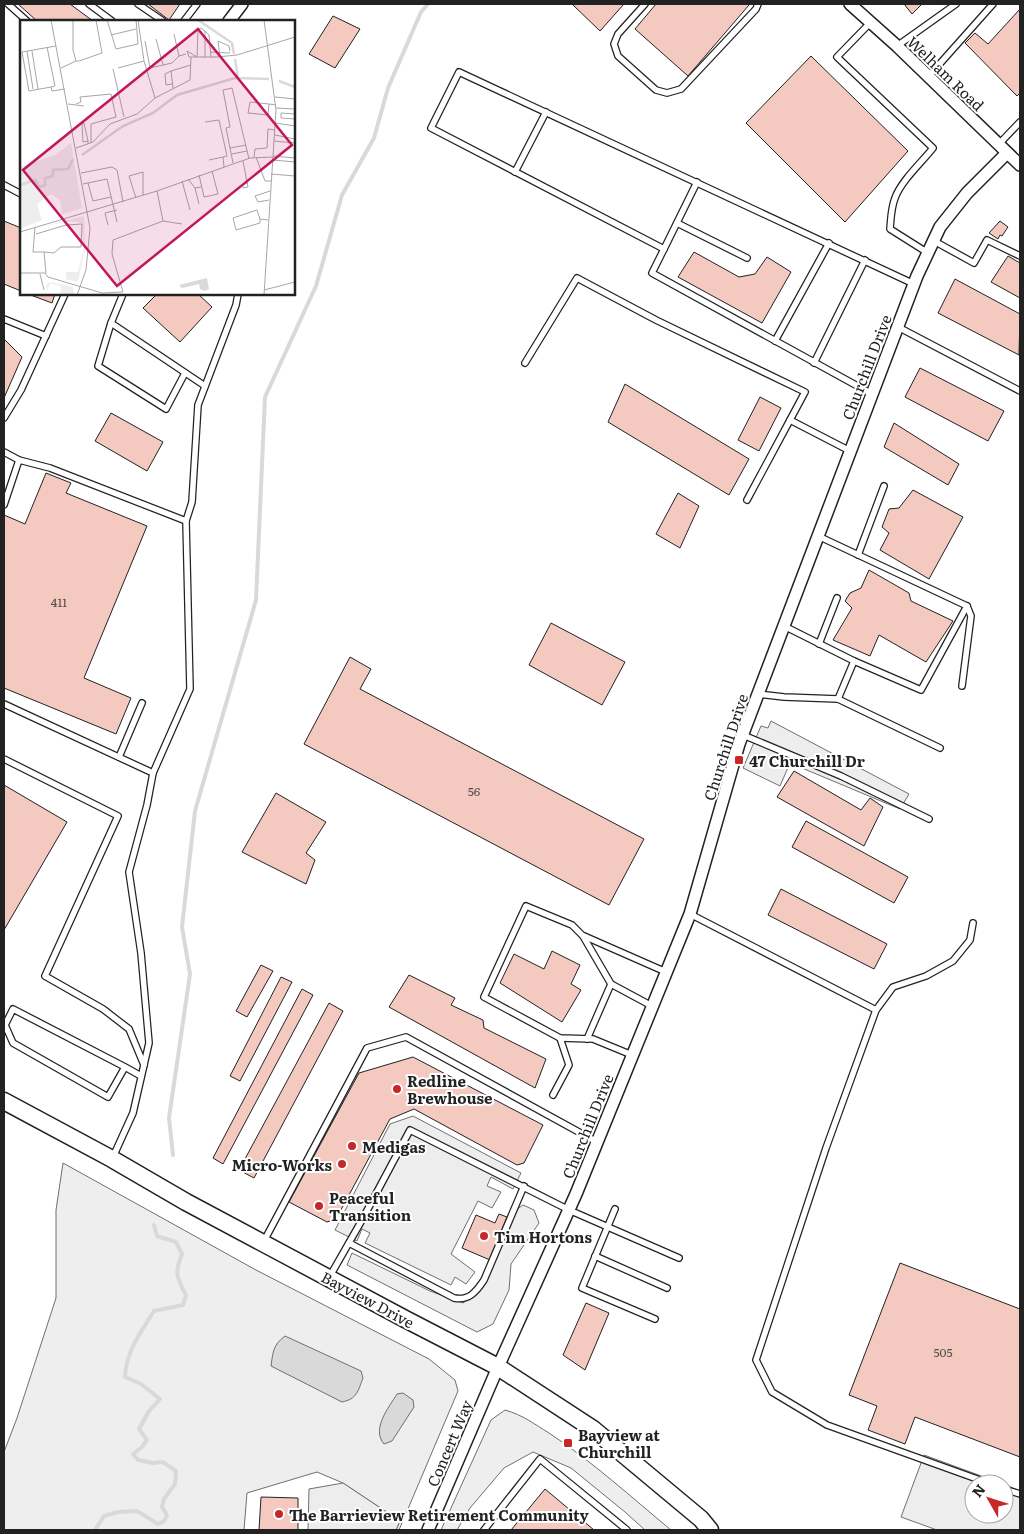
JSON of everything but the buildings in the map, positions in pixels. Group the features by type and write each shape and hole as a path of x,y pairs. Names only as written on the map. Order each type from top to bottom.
{"street":[{"path":"230,20 242,4"},
{"name":"Welham Road","path":"850,4 897,46 1020,166"},
{"name":"Churchill Drive","path":"498,1366 569,1210 690,914 742,735 914,284 940,227 967,193 1007,153"},
{"name":"Bayview Drive","path":"4,1101 112,1159 186,1202 498,1366 593,1429 701,1520 710,1530"},
{"name":"Concert Way","path":"428,1530 498,1366"}],"lane":[{"path":"8,4 26,20"},
{"path":"89,4 111,20"},
{"path":"138,4 162,20"},
{"path":"185,20 197,4"},
{"path":"645,4 618,34 614,44 618,56 656,90 667,93 681,89 756,9 758,4"},
{"path":"897,46 956,4"},
{"path":"928,77 993,4"},
{"path":"871,22 837,57 933,148 895,196 891,211 890,229 928,253"},
{"path":"664,249 431,128 460,72 914,284"},
{"path":"515,172 546,112"},
{"path":"998,145 1020,122"},
{"path":"698,182 652,273 872,394"},
{"path":"4,185 20,193"},
{"path":"677,223 747,258"},
{"path":"934,241 974,263 987,240 1020,256"},
{"path":"775,341 829,243"},
{"path":"814,363 864,260"},
{"path":"525,364 577,278 656,320 805,392 747,500"},
{"path":"4,418 21,390 65,295"},
{"path":"123,295 111,323 98,366 166,409 185,373"},
{"path":"112,1159 132,1113 149,1043 142,954 129,872 147,805 153,772 190,689 186,521 192,502 198,405 236,305 238,295"},
{"path":"4,319 46,336"},
{"path":"111,323 205,386"},
{"path":"898,326 1020,391"},
{"path":"790,420 850,451"},
{"path":"4,452 19,460 50,468 186,521"},
{"path":"4,505 19,460"},
{"path":"858,555 884,486"},
{"path":"818,536 967,606 971,616 962,686"},
{"path":"820,644 837,598"},
{"path":"784,626 854,662 921,690 967,606"},
{"path":"838,699 854,662"},
{"path":"758,694 838,699 940,748"},
{"path":"119,757 142,703"},
{"path":"4,704 153,772"},
{"path":"742,735 841,776 929,819"},
{"path":"4,759 118,816 45,976 104,1009 129,1029 144,1065"},
{"path":"632,1055 593,1039 560,1038 484,997 526,906 572,926 583,936 611,984 652,1006"},
{"path":"690,914 876,1010"},
{"path":"964,1474 828,1425 772,1392 756,1360 826,1148 876,1010 893,987 926,976 953,961 970,940 973,923"},
{"path":"583,936 666,972"},
{"path":"587,1039 611,984"},
{"path":"125,1067 108,1097 13,1043 5,1025 13,1009 125,1067 141,1076"},
{"path":"263,1242 367,1048 406,1037 597,1142"},
{"path":"553,1095 569,1065 560,1038"},
{"path":"329,1278 410,1130 569,1210 679,1258"},
{"path":"349,1243 461,1300 476,1292 484,1280 524,1186"},
{"path":"615,1209 582,1288 655,1319"},
{"path":"595,1256 667,1288"},
{"path":"484,1530 540,1459 627,1530"}],"shaded area":[{"path":"771,721 909,794 900,809 790,763 780,786 743,768 761,726 768,728"},
{"path":"413,1116 521,1173 513,1189 491,1177 487,1186 501,1192 492,1208 478,1201 451,1254 475,1272 466,1284 455,1277 451,1285 365,1243 370,1233 362,1229 357,1241 335,1230 390,1124"},
{"path":"63,1163 256,1270 429,1359 455,1380 458,1391 399,1530 396,1530 400,1521 343,1483 317,1472 247,1493 244,1530 4,1530 4,1452 56,1298 56,1210"},
{"path":"523,1205 534,1210 539,1223 511,1264 509,1290 493,1324 477,1332 347,1265 352,1253 430,1291 463,1303 480,1291 497,1258 513,1212"},
{"path":"285,1336 361,1371 363,1378 354,1397 342,1402 271,1366 274,1349"},
{"path":"403,1393 413,1400 414,1407 392,1441 384,1444 380,1438 380,1425 397,1394"},
{"path":"505,1410 528,1420 565,1444 612,1480 671,1530 645,1530 571,1468 533,1452 504,1468 470,1508 457,1530 441,1530 491,1420"},
{"path":"924,1455 976,1474 964,1474 964,1524 1014,1524 1014,1488 1020,1491 1020,1530 937,1530 901,1517"},
{"path":"343,1483 400,1521 396,1530 308,1530 309,1489"}],"waterway":[{"path":"173,1155 169,1118 190,974 182,927 195,811 256,600 265,397 316,286 342,195 374,138 388,88 421,12 428,4"},
{"path":"95,1530 104,1516 118,1512 137,1511 158,1524 164,1521 167,1515 162,1507 164,1499 175,1484 176,1471 163,1462 153,1463 138,1460 133,1454 147,1440 139,1429 149,1411 160,1399 141,1384 125,1377 131,1350 154,1311 183,1305 186,1295 180,1284 177,1271 182,1254 176,1242 157,1236 154,1225"}],"place":[{"name":"47 Churchill Dr","path":"739,760"},
{"name":"Redline Brewhouse","path":"397,1089"},
{"name":"Medigas","path":"352,1146"},
{"name":"Micro-Works","path":"342,1164"},
{"name":"Peaceful Transition","path":"319,1206"},
{"name":"Tim Hortons","path":"484,1236"},
{"name":"Bayview at Churchill","path":"568,1443"},
{"name":"The Barrieview Retirement Community","path":"279,1514"}]}
